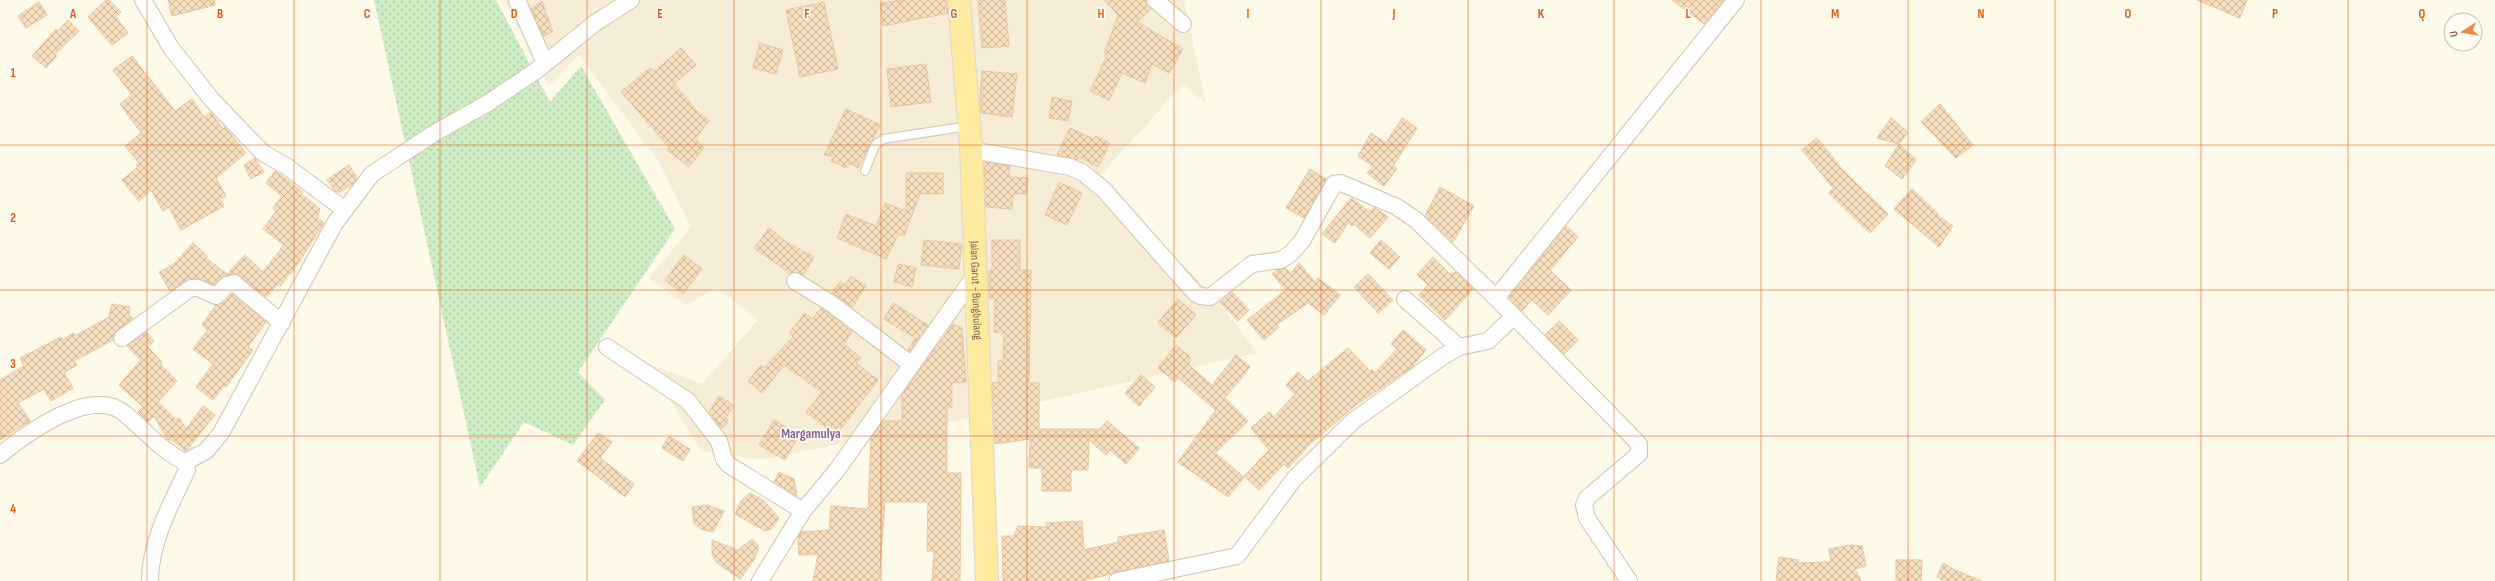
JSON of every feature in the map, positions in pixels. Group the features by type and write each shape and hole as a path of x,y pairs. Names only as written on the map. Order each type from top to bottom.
{"main road":[{"name":"Jalan Garut - Bungbulang","path":"959,0 970,125 988,581"}],"street":[{"path":"143,0 171,48 218,105 263,153 286,166 345,210"},
{"path":"517,0 545,63"},
{"path":"185,462 206,451 215,442 282,323 335,223 372,174 433,134 488,103 545,63 595,23 631,0"},
{"path":"1154,0 1183,24"},
{"path":"1496,298 1736,0"},
{"path":"971,150 1070,167 1082,172 1103,189 1200,296 1210,297 1216,294 1252,264 1281,260 1290,254 1302,241 1332,185 1338,182 1406,213 1496,298 1639,444 1639,454 1587,498 1584,505 1587,518 1629,581"},
{"path":"760,581 803,511 836,470 976,274"},
{"path":"795,281 832,304 912,365"},
{"path":"122,338 191,288 198,288 216,296 227,285 234,283 282,323"},
{"path":"1405,299 1459,347"},
{"path":"1117,581 1237,556 1294,479 1353,421 1459,347 1488,341 1513,317"},
{"path":"607,347 688,401 719,441 724,459 729,465 803,511"},
{"path":"0,454 41,424 81,408 102,403 114,406 124,412 168,454 185,462"},
{"path":"150,581 151,561 166,516 187,470 185,462"}],"lane":[{"path":"865,171 875,145 883,139 970,125"}],"shaded area":[{"path":"504,0 1184,0 1206,104 1183,84 1097,179 1218,300 1257,353 959,420 761,460 701,451 670,400 599,345 702,384 758,320 717,288 685,305 649,278 691,227 659,162 579,55 549,86"}],"green space":[{"path":"374,0 496,0 550,102 581,66 675,229 578,372 605,400 573,445 524,422 480,487"}],"building":[{"path":"106,0 109,0 121,12 116,17 128,33 112,45 88,17"},
{"path":"168,0 214,0 215,5 172,16"},
{"path":"903,0 946,0 948,13 883,26 880,3"},
{"path":"978,0 1005,0 1009,46 982,48"},
{"path":"1104,0 1146,0 1151,9 1137,22 1183,49 1169,73 1152,64 1145,83 1122,73 1109,100 1090,91 1107,55 1104,54 1118,15"},
{"path":"1672,0 1724,0 1704,24"},
{"path":"2197,0 2247,0 2240,18"},
{"path":"542,1 553,32 543,36 531,9"},
{"path":"39,2 47,15 26,28 18,16"},
{"path":"824,2 838,69 800,77 786,10"},
{"path":"68,20 79,31 55,54 57,56 46,68 32,56 56,29 58,31"},
{"path":"760,43 783,50 776,74 753,68"},
{"path":"681,48 696,65 674,84 697,111 709,121 695,139 704,147 689,167 667,150 669,147 621,92 650,68 655,71"},
{"path":"132,56 175,111 192,99 204,117 211,112 223,129 225,127 246,153 216,178 226,196 220,199 224,206 181,230 169,207 163,211 151,190 139,201 122,180 138,167 136,165 139,163 125,146 141,133 120,104 132,95 113,70"},
{"path":"926,64 931,102 891,107 887,69"},
{"path":"982,71 1017,74 1012,117 981,113 980,98"},
{"path":"1052,97 1072,101 1068,121 1049,118"},
{"path":"1940,104 1973,145 1956,158 1921,122"},
{"path":"846,109 880,125 858,168 850,163 846,168 831,161 833,157 824,155"},
{"path":"1402,118 1417,128 1393,166 1397,169 1384,186 1367,173 1373,166 1358,156 1371,133 1386,143"},
{"path":"1891,118 1908,132 1899,144 1877,138"},
{"path":"1070,128 1094,139 1096,136 1110,143 1098,167 1080,157 1078,160 1057,155"},
{"path":"1817,138 1841,168 1888,214 1870,233 1829,193 1833,188 1802,150"},
{"path":"1899,144 1916,160 1902,179 1885,166"},
{"path":"255,158 264,172 251,179 244,165"},
{"path":"984,162 1010,166 1009,177 1028,178 1027,194 1013,194 1012,209 986,207"},
{"path":"349,165 357,178 353,184 340,192 336,192 327,180"},
{"path":"1310,169 1326,179 1304,218 1286,208"},
{"path":"275,171 303,192 301,194 320,209 317,218 324,223 291,274 289,273 281,286 278,284 266,297 236,274 224,276 214,285 202,279 191,279 170,291 159,272 174,264 193,243 207,256 206,258 227,274 245,255 263,272 284,245 263,229 276,211 273,208 282,196 266,183"},
{"path":"906,173 943,173 943,194 920,194 904,236 899,234 886,259 837,238 846,214 876,226 885,203 906,211"},
{"path":"1059,182 1082,193 1067,225 1045,215"},
{"path":"1440,187 1474,206 1453,242 1425,216"},
{"path":"1912,189 1938,214 1937,215 1953,226 1939,247 1894,209"},
{"path":"1351,198 1370,212 1374,207 1388,217 1370,238 1354,224 1352,226 1348,223 1335,243 1322,234"},
{"path":"1566,226 1578,237 1550,270 1571,290 1548,315 1532,300 1522,311 1509,297"},
{"path":"769,228 788,243 814,257 803,275 796,272 790,273 754,248"},
{"path":"924,240 962,244 959,269 921,265"},
{"path":"992,240 1020,240 1020,270 1031,270 1029,383 1039,383 1039,429 1100,429 1107,421 1139,448 1126,464 1110,450 1106,455 1089,440 1088,470 1071,470 1071,491 1042,491 1042,468 1029,468 1030,439 995,444 992,383 998,382 998,361 1003,361 1004,333 994,332 995,298 989,298 989,271 992,270"},
{"path":"1381,240 1400,257 1389,269 1370,253"},
{"path":"684,255 702,269 683,294 665,280"},
{"path":"1433,257 1450,274 1456,272 1473,289 1445,320 1419,295 1428,285 1417,275"},
{"path":"1299,263 1315,282 1318,278 1340,295 1324,315 1308,303 1276,325 1279,327 1264,340 1247,320 1286,290 1272,274 1277,270 1285,268 1291,273"},
{"path":"898,264 916,268 912,287 894,282"},
{"path":"1368,274 1393,300 1378,313 1354,287"},
{"path":"851,276 866,286 852,307 832,293 840,282 845,285"},
{"path":"1232,292 1249,310 1238,321 1220,302"},
{"path":"232,294 266,322 248,347 253,350 226,387 224,385 213,400 196,387 213,364 193,349 208,330 202,325 216,305 223,303"},
{"path":"1178,299 1196,315 1176,338 1158,322"},
{"path":"893,303 928,325 910,351 908,350 915,338 884,319"},
{"path":"112,304 130,307 129,315 133,319 116,331 113,340 74,361 77,365 64,373 73,388 51,401 44,389 18,403 30,421 0,440 0,380 24,366 20,358 61,337 62,340 74,333 75,336 109,317"},
{"path":"821,308 852,332 844,344 861,358 856,363 878,380 836,435 806,412 822,392 784,365 762,393 748,381 761,365 764,368 793,337 789,333 805,313 812,319"},
{"path":"1559,321 1578,340 1564,354 1545,335"},
{"path":"953,324 962,328 966,382 952,383 952,407 947,407 947,473 961,473 960,581 932,581 934,551 927,551 928,502 885,502 879,581 813,581 818,554 799,555 798,537 801,532 829,530 831,506 868,509 871,438 883,421 902,421 902,394"},
{"path":"1403,330 1426,350 1412,367 1356,405 1310,444 1288,468 1284,464 1259,490 1244,476 1269,450 1251,428 1269,412 1274,417 1295,394 1286,385 1298,372 1308,381 1348,348 1370,371 1372,369 1375,373 1397,349 1391,344"},
{"path":"146,332 154,341 148,347 162,362 160,364 177,381 158,402 176,420 179,418 186,429 203,406 215,415 186,451 172,440 168,440 154,416 148,422 138,412 143,407 119,385 141,360 127,346"},
{"path":"1176,345 1190,357 1189,365 1212,385 1236,355 1250,367 1225,398 1248,421 1215,453 1244,477 1228,497 1178,462 1216,410 1178,378 1175,382 1158,368"},
{"path":"1141,375 1155,387 1139,406 1125,393"},
{"path":"719,396 734,406 726,417 728,422 721,429 709,412"},
{"path":"774,420 799,435 785,460 759,445"},
{"path":"598,433 612,442 600,458 634,484 625,497 577,461"},
{"path":"669,436 690,449 683,461 662,448"},
{"path":"779,472 794,479 797,496 774,482"},
{"path":"750,493 763,500 779,518 771,529 765,531 735,514 741,501"},
{"path":"707,505 724,511 713,532 701,529 694,523 692,507"},
{"path":"1082,521 1084,550 1118,542 1118,537 1164,530 1169,561 1081,581 1003,581 1002,536 1014,536 1018,526 1046,527 1046,523"},
{"path":"752,539 759,547 754,560 740,579 716,562 712,554 712,540 738,550"},
{"path":"1851,545 1862,546 1866,566 1855,569 1861,581 1776,581 1779,557 1798,560 1798,563 1831,562 1829,549"},
{"path":"1896,560 1922,560 1921,581 1896,581"},
{"path":"1943,563 1955,570 1982,581 1945,581 1937,577"}],"district":[{"name":"Margamulya","path":"811,433"}]}
